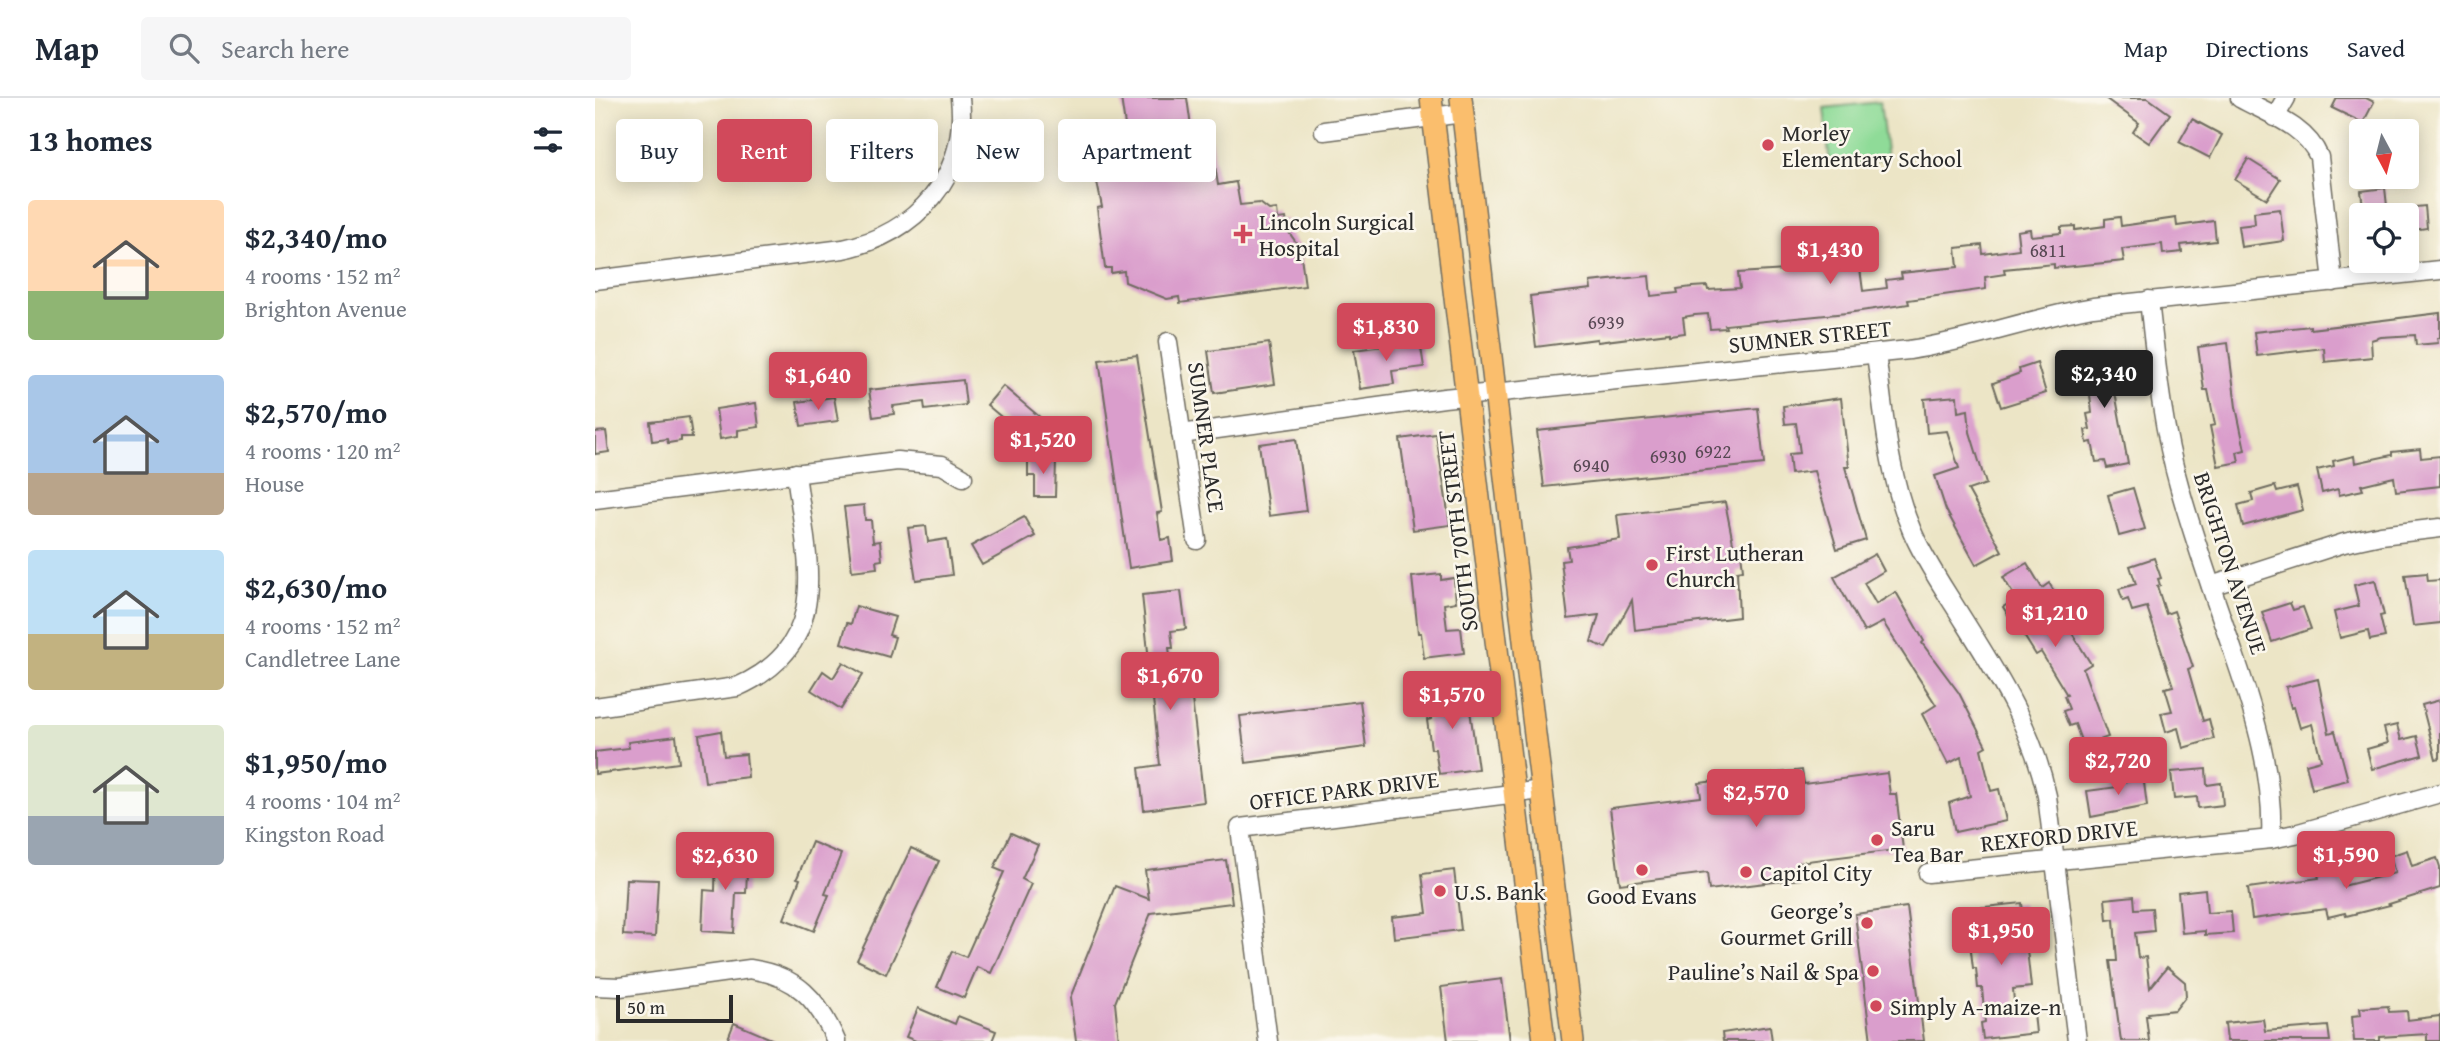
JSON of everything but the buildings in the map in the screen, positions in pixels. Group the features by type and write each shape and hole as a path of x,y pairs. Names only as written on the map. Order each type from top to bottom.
{"main road":[{"path":"1462,106 1573,1041"},
{"name":"SOUTH 70TH STREET","path":"1432,107 1544,1041"}],"street":[{"path":"595,280 843,249 885,236 918,213 946,178 960,135 960,98"},
{"path":"2240,98 2307,136 2319,157 2333,282"},
{"path":"2275,117 2286,98"},
{"path":"1324,131 1432,107 1462,106"},
{"name":"SUMNER STREET","path":"1181,433 1467,396 1876,354 1951,343 2068,311 2440,270"},
{"name":"BRIGHTON AVENUE","path":"2149,300 2169,447 2180,490 2255,721 2273,813 2271,839"},
{"name":"SUMNER PLACE","path":"1168,342 1197,540"},
{"path":"1876,354 1891,462 1900,499 1926,561 2007,690 2024,723 2043,778 2077,1041"},
{"path":"595,499 897,461 942,465 963,477"},
{"path":"595,707 737,687 771,668 784,654 795,638 808,601 809,582 796,473"},
{"path":"2211,586 2344,543 2381,535 2440,528"},
{"name":"OFFICE PARK DRIVE","path":"1268,1041 1240,828 1542,790"},
{"name":"REXFORD DRIVE","path":"1929,873 2271,839 2440,793"},
{"path":"595,986 620,986 750,969 769,972 786,978 809,996 827,1019 836,1041"}],"green space":[{"path":"1880,102 1887,159 1830,165 1824,108"}],"place":[{"name":"Morley Elementary School","path":"1768,145"},
{"name":"Lincoln Surgical Hospital","path":"1243,234"},
{"name":"First Lutheran Church","path":"1652,565"},
{"name":"Saru Tea Bar","path":"1877,840"},
{"name":"Good Evans","path":"1642,870"},
{"name":"Capitol City","path":"1746,872"},
{"name":"U.S. Bank","path":"1440,891"},
{"name":"George’s Gourmet Grill","path":"1867,923"},
{"name":"Pauline’s Nail & Spa","path":"1873,971"},
{"name":"Simply A-maize-n","path":"1876,1006"}]}
